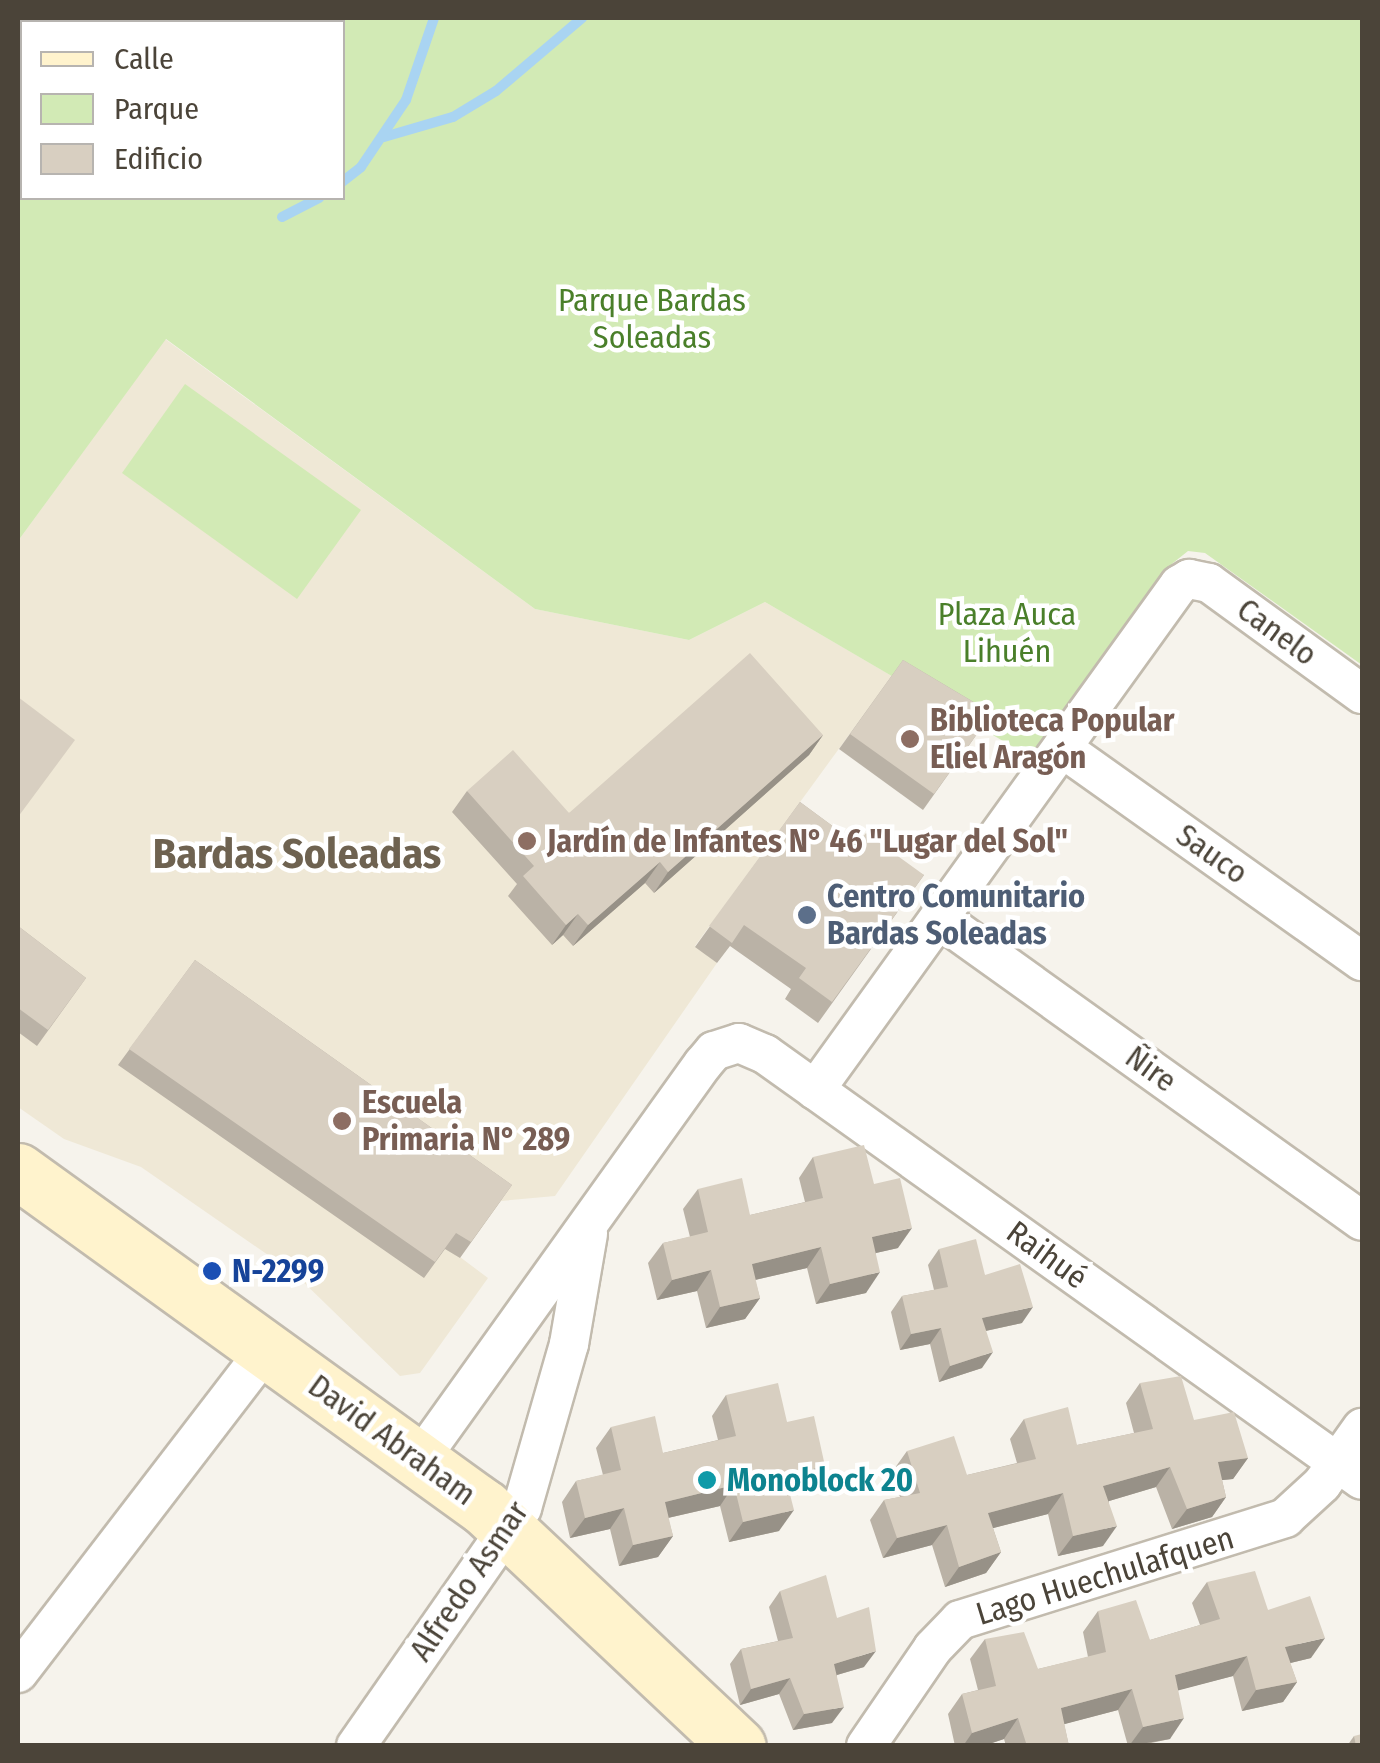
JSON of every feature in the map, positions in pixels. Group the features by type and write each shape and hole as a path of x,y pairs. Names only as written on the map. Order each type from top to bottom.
{"main road":[{"name":"David Abraham","path":"19,1176 420,1459 510,1530 738,1746"}],"street":[{"name":"Canelo","path":"1062,748 1171,595 1189,579 1209,583 1362,694"},
{"path":"815,1090 1062,748"},
{"name":"Sauco","path":"1062,748 1362,962"},
{"name":"Ñire","path":"939,918 1362,1221"},
{"name":"Raihué","path":"726,1044 753,1046 1350,1472"},
{"name":"Alfredo Asmar","path":"420,1459 703,1064 726,1044"},
{"name":"Alfredo Asmar","path":"356,1746 510,1530 535,1474 575,1315 589,1226"},
{"path":"18,1673 267,1349"},
{"name":"Lago Huechulafquen","path":"866,1746 933,1648 960,1620 979,1611 1262,1528 1350,1472 1362,1428"}],"shaded area":[{"path":"165,339 535,609 689,640 765,602 892,676 695,946 717,963 555,1196 501,1201 460,1257 488,1278 420,1373 400,1376 294,1273 141,1167 64,1139 18,1107 18,541"}],"green space":[{"name":"Parque Bardas Soleadas","path":"18,18 1362,18 1362,665 1205,553 1188,551 1173,563 1034,759 765,602 689,640 535,609 166,339 18,541"},
{"path":"185,384 361,510 297,599 122,473"}],"building":[{"path":"750,653 823,735 668,872 660,862 588,925 578,914 566,925 523,876 534,866 467,791 513,750 569,813"},
{"name":"Biblioteca Popular Eliel Aragón","path":"903,660 992,713 934,794 850,734"},
{"path":"18,697 75,740 18,817"},
{"name":"Centro Comunitario Bardas Soleadas","path":"800,802 857,844 866,833 924,875 832,1002 799,978 806,968 744,925 732,943 709,926"},
{"path":"18,926 86,978 48,1030 18,1008"},
{"path":"195,960 512,1185 471,1242 456,1233 435,1262 129,1049"},
{"path":"864,1145 874,1184 900,1178 912,1228 872,1237 880,1272 830,1284 821,1247 752,1264 760,1298 720,1307 711,1270 672,1280 663,1243 708,1232 698,1189 742,1178 750,1215 823,1198 813,1157"},
{"path":"976,1239 985,1275 1020,1264 1033,1307 982,1318 993,1352 950,1366 941,1328 911,1334 902,1296 948,1287 939,1249"},
{"path":"1181,1376 1194,1420 1234,1412 1248,1458 1218,1462 1226,1497 1187,1509 1170,1467 1103,1486 1117,1526 1073,1536 1063,1493 988,1513 1001,1552 959,1567 947,1525 897,1538 884,1500 920,1493 907,1451 954,1436 967,1475 1036,1459 1024,1419 1068,1407 1077,1445 1153,1429 1140,1383"},
{"name":"Monoblock 20","path":"778,1383 787,1422 814,1416 825,1466 785,1475 794,1510 743,1522 734,1485 665,1502 673,1536 633,1545 624,1508 585,1518 576,1481 621,1470 611,1427 655,1416 663,1453 736,1436 726,1395"},
{"path":"1255,1571 1268,1610 1310,1596 1325,1638 1285,1647 1297,1682 1256,1690 1247,1656 1175,1675 1184,1718 1143,1727 1132,1689 1061,1708 1069,1746 1027,1746 1018,1718 972,1733 962,1694 996,1686 985,1639 1024,1632 1038,1669 1106,1652 1098,1611 1136,1600 1150,1640 1220,1619 1207,1582"},
{"path":"826,1575 837,1618 869,1607 876,1651 834,1664 844,1707 804,1714 790,1678 751,1689 741,1649 793,1638 780,1591"},
{"path":"1362,1734 1362,1746 1356,1746 1354,1736"}],"waterway":[{"path":"345,180 361,167 406,100 434,18"},
{"path":"384,137 453,117 496,91 582,18"},
{"path":"282,217 315,200"}],"place":[{"name":"Biblioteca Popular Eliel Aragón","path":"910,739"},
{"name":"Jardín de Infantes N° 46 \"Lugar del Sol\"","path":"527,841"},
{"name":"Centro Comunitario Bardas Soleadas","path":"807,915"},
{"name":"Escuela Primaria N° 289","path":"342,1121"},
{"name":"N-2299","path":"212,1271"},
{"name":"Monoblock 20","path":"707,1480"}],"district":[{"name":"Bardas Soleadas","path":"297,854"}],"park label":[{"name":"Plaza Auca Lihuén","path":"1007,634"}]}
